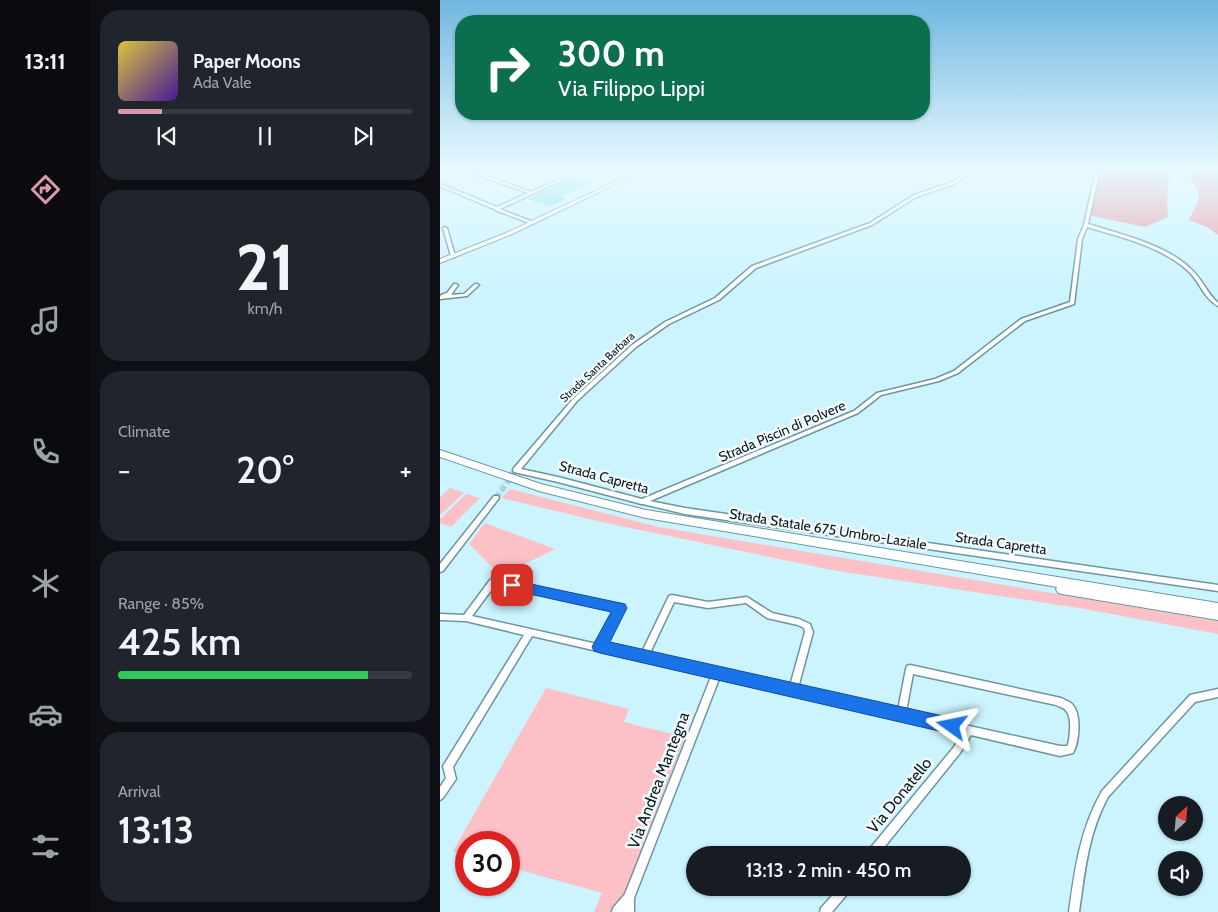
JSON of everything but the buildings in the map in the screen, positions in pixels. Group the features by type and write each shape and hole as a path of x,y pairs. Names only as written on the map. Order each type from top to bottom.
{"highway":[{"name":"Strada Statale 675 Umbro-Laziale","path":"440,453 539,487 646,514 1218,608"},
{"name":"Strada Statale 675 Umbro-Laziale","path":"440,460 533,492 604,511 679,526 1218,615"}],"main road":[{"path":"440,261 556,212"}],"street":[{"path":"503,212 532,223"},
{"name":"Strada Santa Barbara","path":"516,470 575,400 634,346 667,323 717,299 754,267 871,224 891,212"},
{"name":"Strada Piscin di Polvere","path":"640,502 856,412 879,394 937,380 956,372 1023,320 1072,303 1080,239 1089,212"},
{"path":"1086,225 1148,246 1182,265 1190,271 1210,298 1218,305"},
{"path":"445,228 453,256"},
{"path":"440,298 449,294 456,285"},
{"path":"440,298 465,295 477,285"},
{"name":"Strada Capretta","path":"516,470 554,478 640,502 685,511 1218,588"},
{"path":"440,568 496,498"},
{"path":"466,618 493,582 620,608 600,647"},
{"path":"644,657 672,598 708,605 747,600 770,616 799,622 806,626 809,632 793,690"},
{"path":"440,617 466,618 793,690 902,716 1060,751 1070,750 1074,745 1072,714 1068,706 1058,701 910,670 902,716"},
{"path":"440,795 451,779 448,766 530,632"},
{"name":"Via Andrea Mantegna","path":"617,912 629,898 717,673"},
{"path":"1074,912 1086,836 1096,809 1105,794 1193,698 1218,694"},
{"name":"Via Donatello","path":"879,846 957,750 969,730"},
{"path":"825,912 838,896"},
{"name":"Via Andrea Mantegna","path":"629,898 629,912"}],"shaded area":[{"path":"1168,212 1168,217 1145,227 1092,216 1090,213"},
{"path":"1193,212 1218,212 1218,235 1207,227 1189,220"},
{"path":"450,488 464,493 440,515 440,497"},
{"path":"510,489 659,527 1218,621 1218,634 1085,609 832,570 601,522 502,498"},
{"path":"466,494 480,498 451,527 440,523 440,519"},
{"path":"485,523 555,549 501,576 469,544"},
{"path":"546,688 629,709 624,722 685,737 623,896 619,904 610,912 594,912 602,893 520,870 520,831 464,831"}],"tunnel":[{"path":"496,498 516,470"}],"route":[{"path":"512,585 620,608 600,647 952,726"}]}
